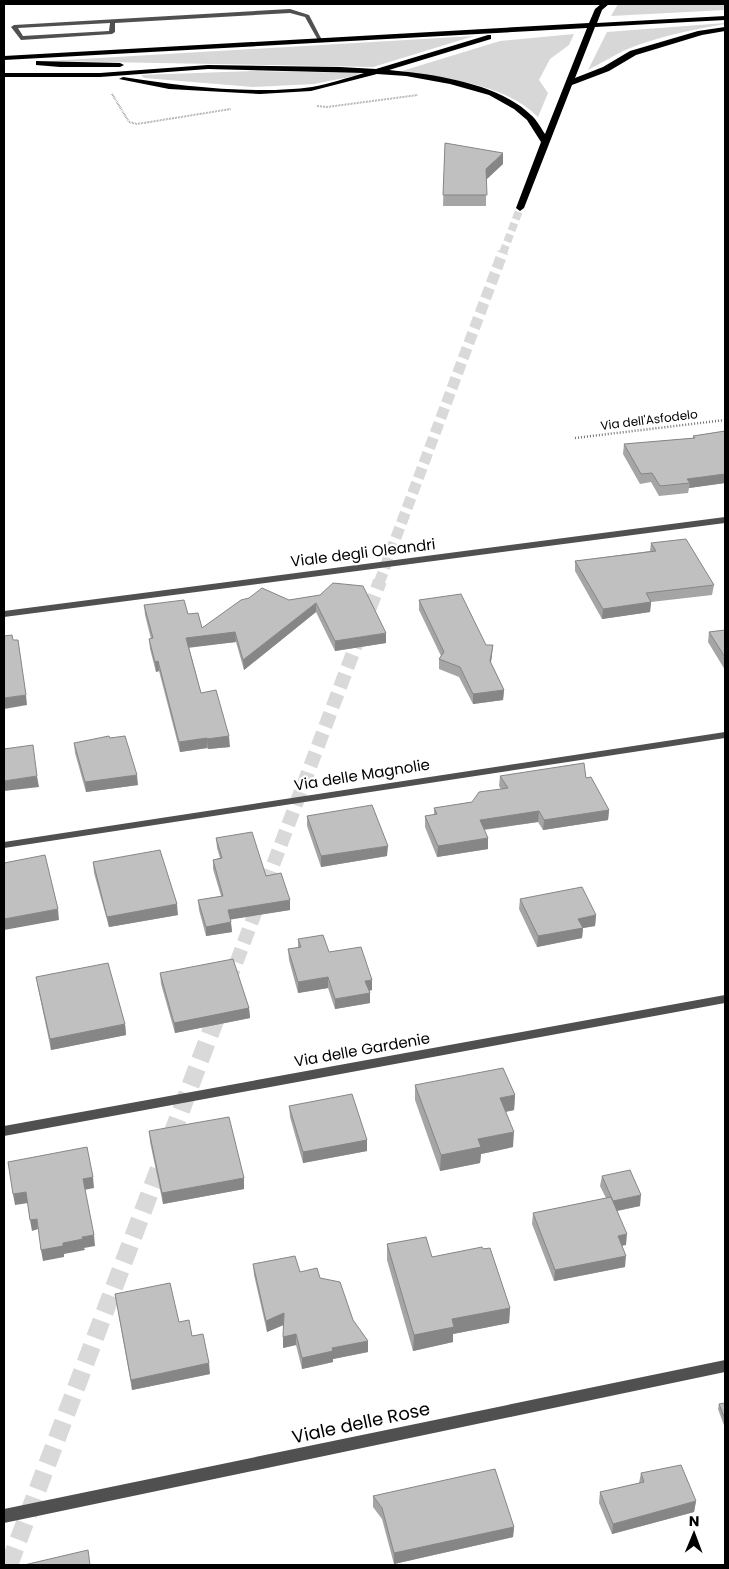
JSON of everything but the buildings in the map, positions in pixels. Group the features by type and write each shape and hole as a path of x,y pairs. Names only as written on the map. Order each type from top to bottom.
{"highway":[{"path":"520,208 586,39 602,6"},
{"path":"4,58 725,18"},
{"path":"569,84 606,69 634,53 692,35 725,29"},
{"path":"100,75 169,87 260,92 311,89 350,80 512,30"},
{"path":"4,58 60,65 340,69 406,74 451,82 492,94 516,106 530,118 546,143"},
{"path":"4,75 100,75 208,67"}],"street":[{"path":"113,21 112,32 72,36 21,38 14,27 113,21 290,11 307,16 321,41"},
{"name":"Viale degli Oleandri","path":"4,614 725,520"},
{"name":"Via delle Magnolie","path":"4,845 725,735"},
{"name":"Via delle Gardenie","path":"4,1131 725,999"},
{"name":"Viale delle Rose","path":"4,1516 725,1366"}],"path":[{"path":"112,94 129,122 136,124 235,108"},
{"path":"310,105 328,107 421,94"},
{"name":"Via dell'Asfodelo","path":"575,438 725,420"}],"shaded area":[{"path":"618,4 725,4 725,10 611,16"},
{"path":"725,23 673,34 648,42 623,51 588,70 607,32"},
{"path":"574,34 569,45 550,59 539,80 548,93 538,117 524,105 491,89 456,80 402,71 500,41"},
{"path":"474,36 373,67 48,61"},
{"path":"253,71 360,73 354,76 314,84 253,87 144,78 141,75"}],"tunnel":[{"path":"503,253 520,208"},
{"path":"379,583 503,252"},
{"path":"229,982 380,581"},
{"path":"9,1565 219,1010"}]}
